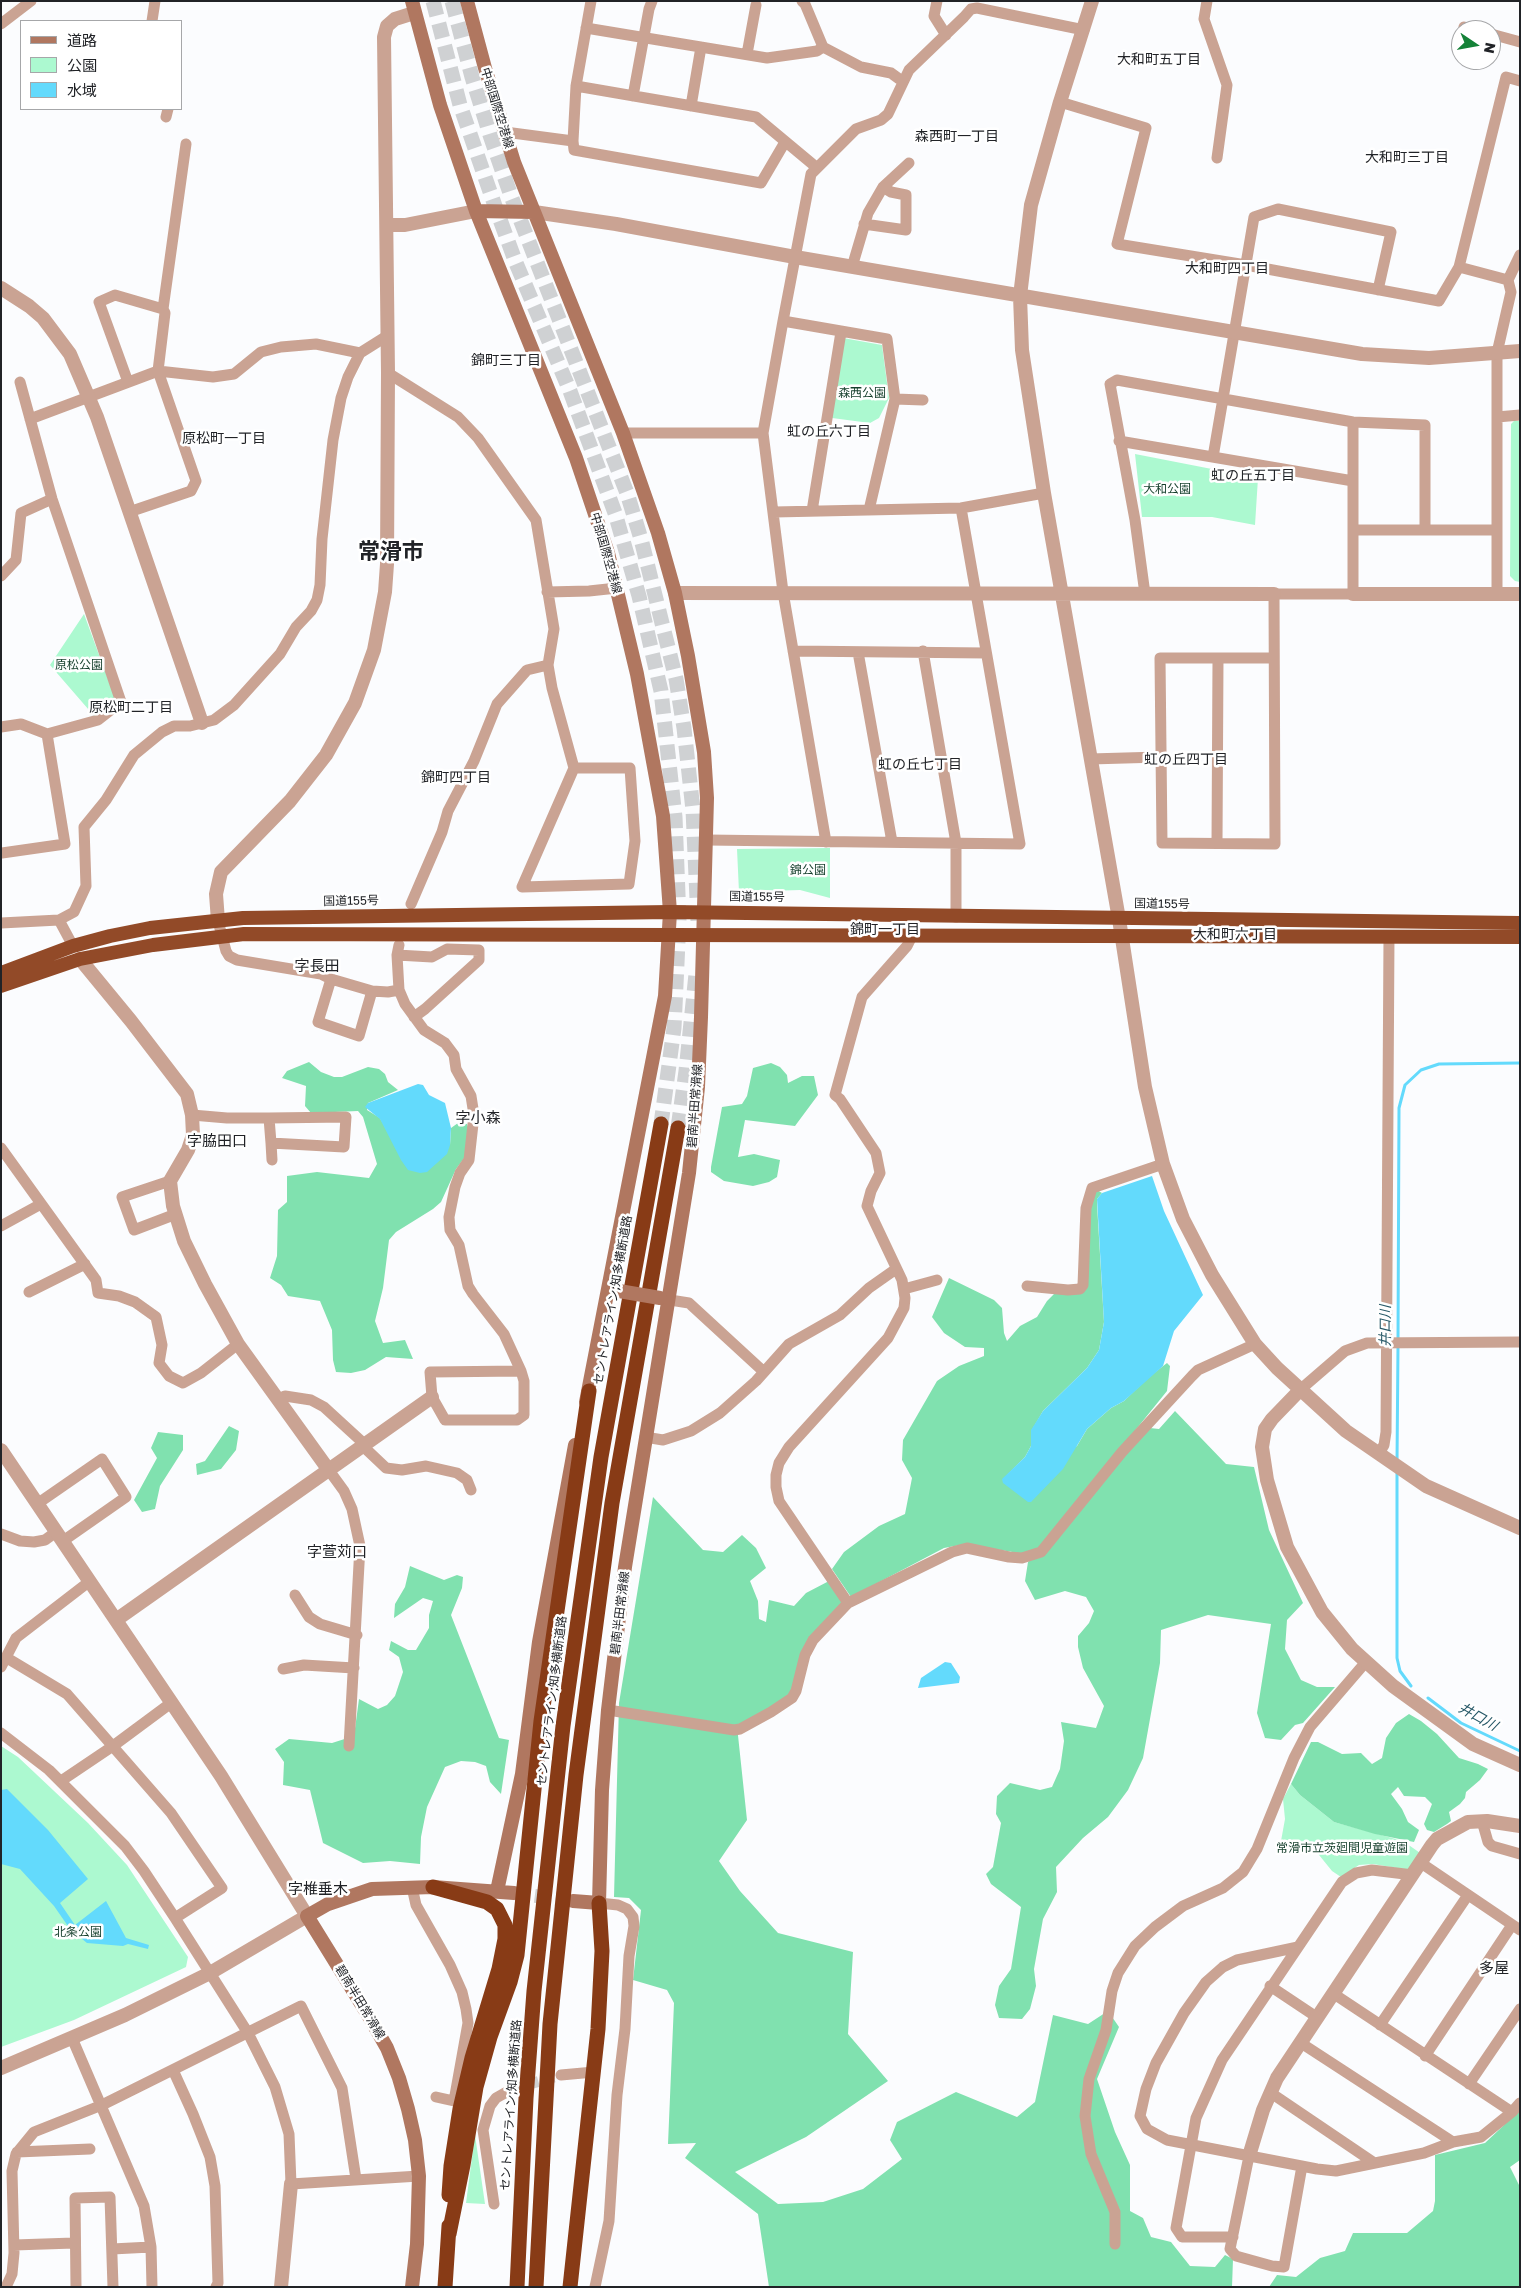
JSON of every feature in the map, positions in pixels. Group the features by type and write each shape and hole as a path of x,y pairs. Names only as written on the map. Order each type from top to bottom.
{"highway":[{"name":"国道155号","path":"1,973 72,946 150,928 218,921 405,915 704,912 877,913 956,917 1520,923"},
{"path":"1,986 80,959 153,945 244,934 1520,937"},
{"name":"セントレアライン;知多横断道路","path":"517,2287 525,2108 534,1991 563,1726 599,1466 660,1124"},
{"path":"536,2287 544,2091 550,2014 580,1737 618,1464 678,1128"},
{"path":"449,2234 462,2174 476,2087 517,1955 543,1711 589,1391"},
{"path":"432,1887 487,1902 496,1909 505,1925 506,1939 472,2058 460,2109 451,2166 445,2287"},
{"path":"570,2287 594,2072 601,1980 599,1903"}],"main road":[{"name":"中部国際空港線","path":"467,1 505,132 534,212 623,433 658,533 675,593 704,752 707,840 704,912"},
{"name":"中部国際空港線","path":"413,7 440,105 476,211 576,458 617,588 637,674 657,778 666,850 670,912"},
{"path":"476,211 534,212"},
{"path":"497,1891 522,1774 539,1642 561,1512 575,1441 614,1290 660,1031 667,979 670,912"},
{"name":"碧南半田常滑線","path":"599,1903 602,1790 608,1710 625,1567 665,1299 694,1132 704,912"},
{"path":"614,1290 665,1299"},
{"path":"308,1916 328,1904 372,1889 432,1887 514,1893"},
{"path":"573,1900 599,1903"},
{"name":"碧南半田常滑線","path":"308,1916 387,2048 408,2108 415,2140 419,2176 418,2236 412,2287"}],"street":[{"path":"1,24 31,1"},
{"path":"152,20 155,1"},
{"path":"591,1 576,86 574,150 761,183 785,142"},
{"path":"633,96 643,37 652,1"},
{"path":"802,1 824,47 861,67 891,73 902,81"},
{"path":"937,1 934,16 946,35"},
{"path":"1092,1 1060,102 1031,206 1020,296 1024,375 1122,935 1146,1087 1164,1164 1193,1241 1216,1283 1255,1344 1277,1368 1346,1431 1426,1486 1520,1528"},
{"path":"1207,1 1204,19 1227,85 1226,105 1216,158"},
{"path":"747,54 756,5"},
{"path":"826,842 783,592 763,433 811,174 816,167 856,130 881,120 888,114 902,81 909,70 946,35 971,5 977,8 1084,30"},
{"path":"399,990 388,992 372,991 331,979 321,974 237,960 226,951 221,936 216,894 221,872 290,801 326,754 355,703 374,650 385,592 387,564 388,373 384,36 387,26 413,7"},
{"path":"586,28 767,58 817,51 824,47"},
{"path":"1501,37 1520,42"},
{"path":"691,106 701,46"},
{"path":"1060,102 1146,128 1117,244 1246,265 1439,301 1459,266 1506,77 1520,81"},
{"path":"576,86 756,117 816,167"},
{"path":"505,132 573,141"},
{"path":"129,512 191,491 196,481 158,371 165,313 163,309 186,144"},
{"path":"852,267 868,213 883,187 909,163"},
{"path":"864,224 906,230 906,195 891,192 883,187"},
{"path":"1213,457 1254,217 1278,210 1391,232 1378,290"},
{"path":"387,226 405,225 476,211"},
{"path":"534,212 616,224 852,267 1362,354 1429,358 1520,351"},
{"path":"1497,594 1497,353 1511,292 1508,280 1520,254"},
{"path":"1459,266 1508,280"},
{"path":"1,288 29,306 59,338 70,354 88,396 202,723"},
{"path":"128,382 99,302 115,295 163,309"},
{"path":"783,321 887,339 896,399 869,510"},
{"path":"812,511 841,332"},
{"path":"1,923 59,920 74,912 86,886 84,827 106,800 134,755 162,732 174,726 190,726 214,720 234,705 280,654 317,600 334,440 341,398 348,377 360,353 387,336"},
{"path":"30,419 158,371 213,377 234,374 261,352 294,344 316,344 360,353"},
{"path":"388,373 458,417 478,438 536,520 554,629 548,665 552,688 574,768 522,887 629,884 635,841 630,768 574,768"},
{"path":"1145,594 1135,520 1110,384 1117,380 1352,422 1425,425 1425,530"},
{"path":"1,727 22,724 47,734 98,720 121,702 52,498 20,382"},
{"path":"896,399 923,400"},
{"path":"1497,417 1520,415"},
{"path":"1352,422 1353,594"},
{"path":"623,433 763,433"},
{"path":"1119,441 1352,481"},
{"path":"774,512 961,508 1044,493"},
{"path":"1,576 16,560 21,513 52,498"},
{"path":"707,840 1020,844 961,508"},
{"path":"1353,530 1497,530"},
{"path":"547,592 617,588"},
{"path":"675,593 1520,594"},
{"path":"1274,594 1275,844 1162,843 1160,658 1274,658"},
{"path":"793,651 986,653"},
{"path":"923,651 956,843 956,917"},
{"path":"858,652 892,842"},
{"path":"1217,843 1218,659"},
{"path":"411,904 442,832 448,812 474,761 497,704 527,670 548,665"},
{"path":"1,849 2,853 65,844 47,734"},
{"path":"1090,759 1160,757"},
{"path":"59,920 72,946"},
{"path":"848,1603 780,1501 776,1487 776,1474 779,1463 789,1447 888,1338 904,1308 902,1280 867,1206 871,1191 880,1174 876,1153 840,1099 835,1095 862,996 908,946 912,936"},
{"path":"1379,1454 1384,1445 1386,1432 1389,936"},
{"path":"414,1017 425,1010 479,960 479,950 447,949 432,957 398,950 399,990 414,1017 424,1030 446,1043 454,1055 456,1070 471,1096 474,1115 469,1160 460,1174 455,1187 449,1217 450,1230 459,1245 468,1286 504,1334 521,1371 524,1381 524,1415 516,1420 444,1420 432,1396 430,1372 521,1371"},
{"path":"80,959 132,1021 187,1094 192,1114 193,1135 188,1150 170,1181 176,1214 184,1241 238,1344 344,1491 352,1509 360,1546 357,1635 349,1746"},
{"path":"331,979 318,1022 359,1036 372,991"},
{"path":"192,1114 227,1118 346,1117 344,1146 271,1143"},
{"path":"269,1118 272,1160"},
{"path":"1,1148 96,1280 98,1294 119,1296 135,1302 156,1317 162,1345 159,1363 169,1376 183,1383 201,1373 238,1344"},
{"path":"1027,1286 1068,1290 1080,1288 1083,1285 1086,1208 1088,1195 1092,1188 1164,1164"},
{"path":"170,1181 122,1197 134,1230 176,1214"},
{"path":"1,1226 41,1204"},
{"path":"29,1292 85,1264"},
{"path":"645,1437 663,1440 691,1431 720,1413 764,1372 789,1344 840,1315 869,1288 896,1269"},
{"path":"904,1289 937,1280"},
{"path":"665,1299 689,1303 764,1372"},
{"path":"1520,1342 1386,1342 1367,1343 1345,1351 1301,1389 1272,1418 1266,1429 1262,1448 1267,1480 1288,1547 1303,1579 1332,1627 1365,1663 1456,1733 1495,1755 1520,1765"},
{"path":"608,1710 740,1729 787,1703 796,1692 805,1655 813,1640 848,1603 938,1558 959,1550 967,1548 1022,1558 1041,1552 1122,1452 1198,1370 1255,1344"},
{"path":"279,1399 284,1396 316,1402 342,1421 380,1464 386,1468 402,1470 426,1466 457,1473 467,1480 472,1490"},
{"path":"116,1620 432,1396"},
{"path":"1,1450 221,1776 308,1916 210,1973 126,2015 1,2068"},
{"path":"1,1534 20,1541 34,1542 60,1536 126,1497 102,1459 37,1504"},
{"path":"90,1582 16,1638 4,1662 67,1694 171,1813 222,1888 175,1918"},
{"path":"295,1595 310,1617 320,1624 357,1635"},
{"path":"1115,2244 1115,2212 1091,2154 1085,2116 1089,2079 1106,2030 1110,1998 1118,1973 1135,1946 1155,1928 1183,1906 1222,1888 1244,1872 1257,1849 1294,1758 1310,1727 1365,1663"},
{"path":"283,1668 304,1665 354,1668"},
{"path":"61,1781 113,1746 171,1703"},
{"path":"1,1734 27,1752 61,1781 125,1846 144,1870 248,2033 275,2087 289,2134 291,2184 281,2287"},
{"path":"1482,1821 1488,1842 1492,1846 1520,1854"},
{"path":"1302,2166 1284,2267 1236,2256 1230,2249 1249,2156 1270,2093 1277,2078 1437,1839 1468,1822 1482,1821 1520,1826"},
{"path":"1421,1863 1516,1928 1425,2056"},
{"path":"1233,2237 1182,2237 1176,2228 1196,2118 1222,2060 1336,1888 1348,1877 1363,1871 1376,1870 1413,1876"},
{"path":"412,1887 416,1905 462,1992 468,2023 454,2100 436,2097"},
{"path":"1380,2025 1468,1895"},
{"path":"595,2287 609,2221 616,2095 625,2029 629,1956 634,1926 633,1917 627,1909 618,1905 599,1903"},
{"path":"1298,1947 1245,1957 1219,1970 1195,1995 1156,2064 1141,2108 1142,2122 1148,2130 1167,2140 1336,2171 1424,2153 1453,2142 1481,2137 1512,2112 1520,2103"},
{"path":"1270,1986 1318,2018"},
{"path":"1334,1994 1512,2112"},
{"path":"6,2287 12,2274 14,2245 7,2190 17,2152 34,2132 102,2105 301,2006 342,2088 356,2179"},
{"path":"1469,2084 1520,2009"},
{"path":"72,2038 144,2206 151,2247 152,2287"},
{"path":"1301,2043 1453,2142"},
{"path":"173,2070 210,2157 215,2186 218,2283 216,2287"},
{"path":"561,2075 594,2072"},
{"path":"494,2204 483,2130 490,2106 496,2098 512,2089"},
{"path":"1270,2093 1373,2162"},
{"path":"17,2152 90,2149"},
{"path":"291,2184 419,2176"},
{"path":"76,2287 74,2243 75,2198 110,2197 113,2287"},
{"path":"14,2245 74,2243"},
{"path":"112,2249 151,2247"}],"green space":[{"name":"森西公園","path":"843,338 882,345 889,398 879,418 870,423 832,418"},
{"path":"1514,421 1520,421 1520,582 1515,581 1510,576 1511,424"},
{"name":"大和公園","path":"1135,454 1258,478 1255,525 1212,517 1142,517"},
{"name":"原松公園","path":"84,614 116,701 95,717 50,665"},
{"name":"錦公園","path":"830,848 830,898 800,890 739,892 737,849"},
{"path":"309,1062 321,1072 334,1077 342,1077 368,1067 379,1069 385,1074 388,1082 398,1090 368,1103 367,1110 380,1118 385,1127 450,1145 451,1128 458,1123 467,1124 470,1133 465,1157 456,1169 441,1202 396,1232 389,1240 383,1288 375,1321 383,1343 405,1340 413,1359 386,1357 365,1370 351,1373 336,1372 333,1360 332,1330 320,1301 288,1296 281,1285 270,1278 277,1256 278,1210 287,1202 287,1176 317,1172 369,1178 377,1164 363,1117 358,1111 311,1113 305,1106 306,1086 282,1078 287,1071"},
{"path":"771,1063 780,1067 787,1075 788,1083 802,1076 814,1076 818,1095 795,1126 745,1120 738,1157 754,1154 780,1160 777,1177 769,1182 753,1186 724,1181 711,1172 722,1107 742,1104 747,1096 753,1068"},
{"path":"1097,1190 1102,1193 1097,1199 1097,1204 1104,1322 1099,1350 1087,1368 1043,1411 1032,1430 1031,1446 1025,1457 1003,1479 1003,1483 1077,1446 1087,1429 1111,1408 1124,1401 1167,1363 1170,1366 1167,1391 1041,1547 1024,1554 966,1544 944,1548 851,1597 832,1569 844,1552 879,1526 905,1514 912,1478 902,1460 903,1440 937,1381 959,1366 984,1356 984,1348 965,1347 944,1333 932,1317 949,1278 994,1300 1002,1308 1004,1333 1007,1341 1020,1326 1037,1317 1054,1294 1085,1291 1090,1206"},
{"path":"1175,1411 1226,1464 1254,1467 1269,1530 1303,1603 1287,1620 1285,1649 1301,1680 1317,1687 1335,1687 1303,1723 1295,1725 1281,1740 1265,1738 1257,1713 1271,1624 1208,1615 1161,1630 1160,1663 1143,1758 1128,1790 1108,1817 1083,1838 1056,1867 1057,1892 1043,1919 1034,1969 1036,1986 1030,2009 1022,2019 999,2018 995,2005 999,1986 1011,1969 1021,1907 991,1884 986,1874 993,1867 1001,1823 996,1814 997,1796 1010,1783 1040,1790 1052,1787 1060,1769 1064,1741 1061,1722 1096,1728 1104,1706 1083,1668 1078,1647 1078,1636 1089,1623 1094,1611 1086,1597 1065,1591 1035,1600 1025,1581 1028,1562 1150,1428 1159,1429"},
{"path":"229,1426 239,1431 236,1450 221,1469 197,1475 196,1464 205,1461"},
{"path":"158,1432 183,1435 183,1450 160,1486 155,1509 142,1512 134,1500 157,1458 151,1448"},
{"path":"653,1497 703,1550 723,1552 742,1535 756,1548 766,1568 750,1581 758,1601 759,1619 766,1622 769,1600 794,1606 806,1593 829,1581 842,1603 813,1633 788,1699 737,1726 747,1820 719,1861 740,1891 778,1933 853,1952 848,2034 888,2081 806,2137 735,2172 778,2204 823,2202 863,2189 902,2159 890,2140 897,2122 956,2092 1017,2117 1035,2102 1053,2015 1088,2024 1108,2011 1119,2027 1097,2079 1115,2132 1130,2165 1130,2211 1143,2218 1151,2237 1171,2242 1190,2266 1215,2267 1225,2255 1233,2259 1232,2287 769,2287 758,2214 685,2158 696,2143 668,2144 674,2003 667,1990 633,1980 641,1910 629,1898 614,1897 619,1703"},
{"path":"410,1566 444,1580 457,1575 463,1577 462,1588 451,1615 499,1738 509,1740 501,1794 490,1782 486,1766 475,1762 461,1761 445,1767 427,1807 421,1837 420,1864 390,1861 363,1863 323,1843 310,1790 283,1785 284,1762 275,1749 289,1739 332,1743 354,1736 359,1699 378,1709 387,1705 395,1696 403,1672 399,1657 389,1650 391,1641 408,1650 416,1650 429,1628 429,1615 433,1601 423,1598 394,1618 395,1604 405,1587"},
{"path":"1409,1714 1437,1734 1459,1758 1488,1769 1480,1780 1466,1792 1465,1798 1460,1804 1449,1812 1451,1821 1434,1832 1427,1830 1424,1824 1432,1804 1425,1797 1404,1796 1398,1787 1391,1794 1402,1809 1408,1822 1419,1830 1414,1842 1375,1834 1334,1822 1300,1795 1291,1784 1311,1742 1318,1742 1342,1754 1361,1753 1372,1764 1382,1758 1386,1738 1396,1723"},
{"name":"北条公園","path":"1,1746 18,1757 88,1823 127,1865 188,1957 186,1967 74,2020 1,2047"},
{"name":"常滑市立茨廻間児童遊園","path":"1291,1784 1300,1795 1334,1822 1403,1841 1423,1855 1409,1870 1373,1864 1359,1865 1341,1877 1332,1871 1315,1850 1307,1846 1290,1854 1281,1841 1285,1819 1283,1799"},
{"path":"1520,2110 1520,2160 1510,2167 1520,2187 1520,2287 1269,2287 1277,2275 1296,2277 1320,2258 1345,2251 1353,2233 1407,2233 1433,2211 1435,2201 1435,2155 1485,2143"},
{"path":"475,2135 485,2204 466,2203"}],"water":[{"path":"418,1084 423,1085 429,1095 445,1103 451,1128 450,1145 447,1154 427,1172 420,1173 408,1170 380,1119 365,1107 368,1103"},
{"path":"1152,1176 1164,1211 1203,1295 1174,1331 1163,1366 1124,1401 1111,1408 1087,1429 1063,1469 1031,1502 1028,1502 1003,1483 1002,1479 1025,1457 1031,1446 1031,1430 1043,1411 1087,1368 1099,1350 1104,1322 1097,1199 1102,1193"},
{"path":"945,1662 951,1663 960,1677 959,1683 918,1688 921,1678"},
{"path":"7,1789 48,1830 88,1879 60,1903 75,1925 106,1901 126,1938 149,1945 148,1949 128,1944 123,1946 87,1943 70,1929 54,1906 20,1869 1,1864 1,1790"}],"waterway":[{"name":"井口川","path":"1398,1340 1399,1108 1405,1085 1421,1070 1439,1064 1520,1063"},
{"name":"井口川","path":"1397,1462 1398,1346"},
{"name":"井口川","path":"1397,1471 1397,1658 1400,1671 1411,1686"},
{"name":"井口川","path":"1428,1698 1461,1723 1520,1751"}],"tunnel":[{"path":"433,1 460,105 495,206 516,263 570,391 615,513 639,596 661,691 675,817 679,920 674,1028 661,1124"},
{"path":"452,1 472,77 511,196 627,493 641,539 676,679 684,728 693,810 698,921"},
{"path":"678,1128 696,974"},
{"path":"514,1893 573,1901"},
{"path":"512,2089 554,2077"}],"district":[{"name":"大和町五丁目","path":"1159,60"},
{"name":"森西町一丁目","path":"957,137"},
{"name":"大和町三丁目","path":"1407,158"},
{"name":"大和町四丁目","path":"1227,269"},
{"name":"錦町三丁目","path":"506,361"},
{"name":"虹の丘六丁目","path":"829,432"},
{"name":"原松町一丁目","path":"224,439"},
{"name":"虹の丘五丁目","path":"1253,476"},
{"name":"常滑市","path":"391,552"},
{"name":"原松町二丁目","path":"131,708"},
{"name":"虹の丘四丁目","path":"1186,760"},
{"name":"虹の丘七丁目","path":"920,765"},
{"name":"錦町四丁目","path":"456,778"},
{"name":"錦町一丁目","path":"885,930"},
{"name":"大和町六丁目","path":"1235,935"},
{"name":"字長田","path":"317,966"},
{"name":"字小森","path":"478,1118"},
{"name":"字脇田口","path":"217,1141"},
{"name":"字萱苅口","path":"337,1552"},
{"name":"字椎垂木","path":"318,1889"},
{"name":"多屋","path":"1494,1968"}]}
